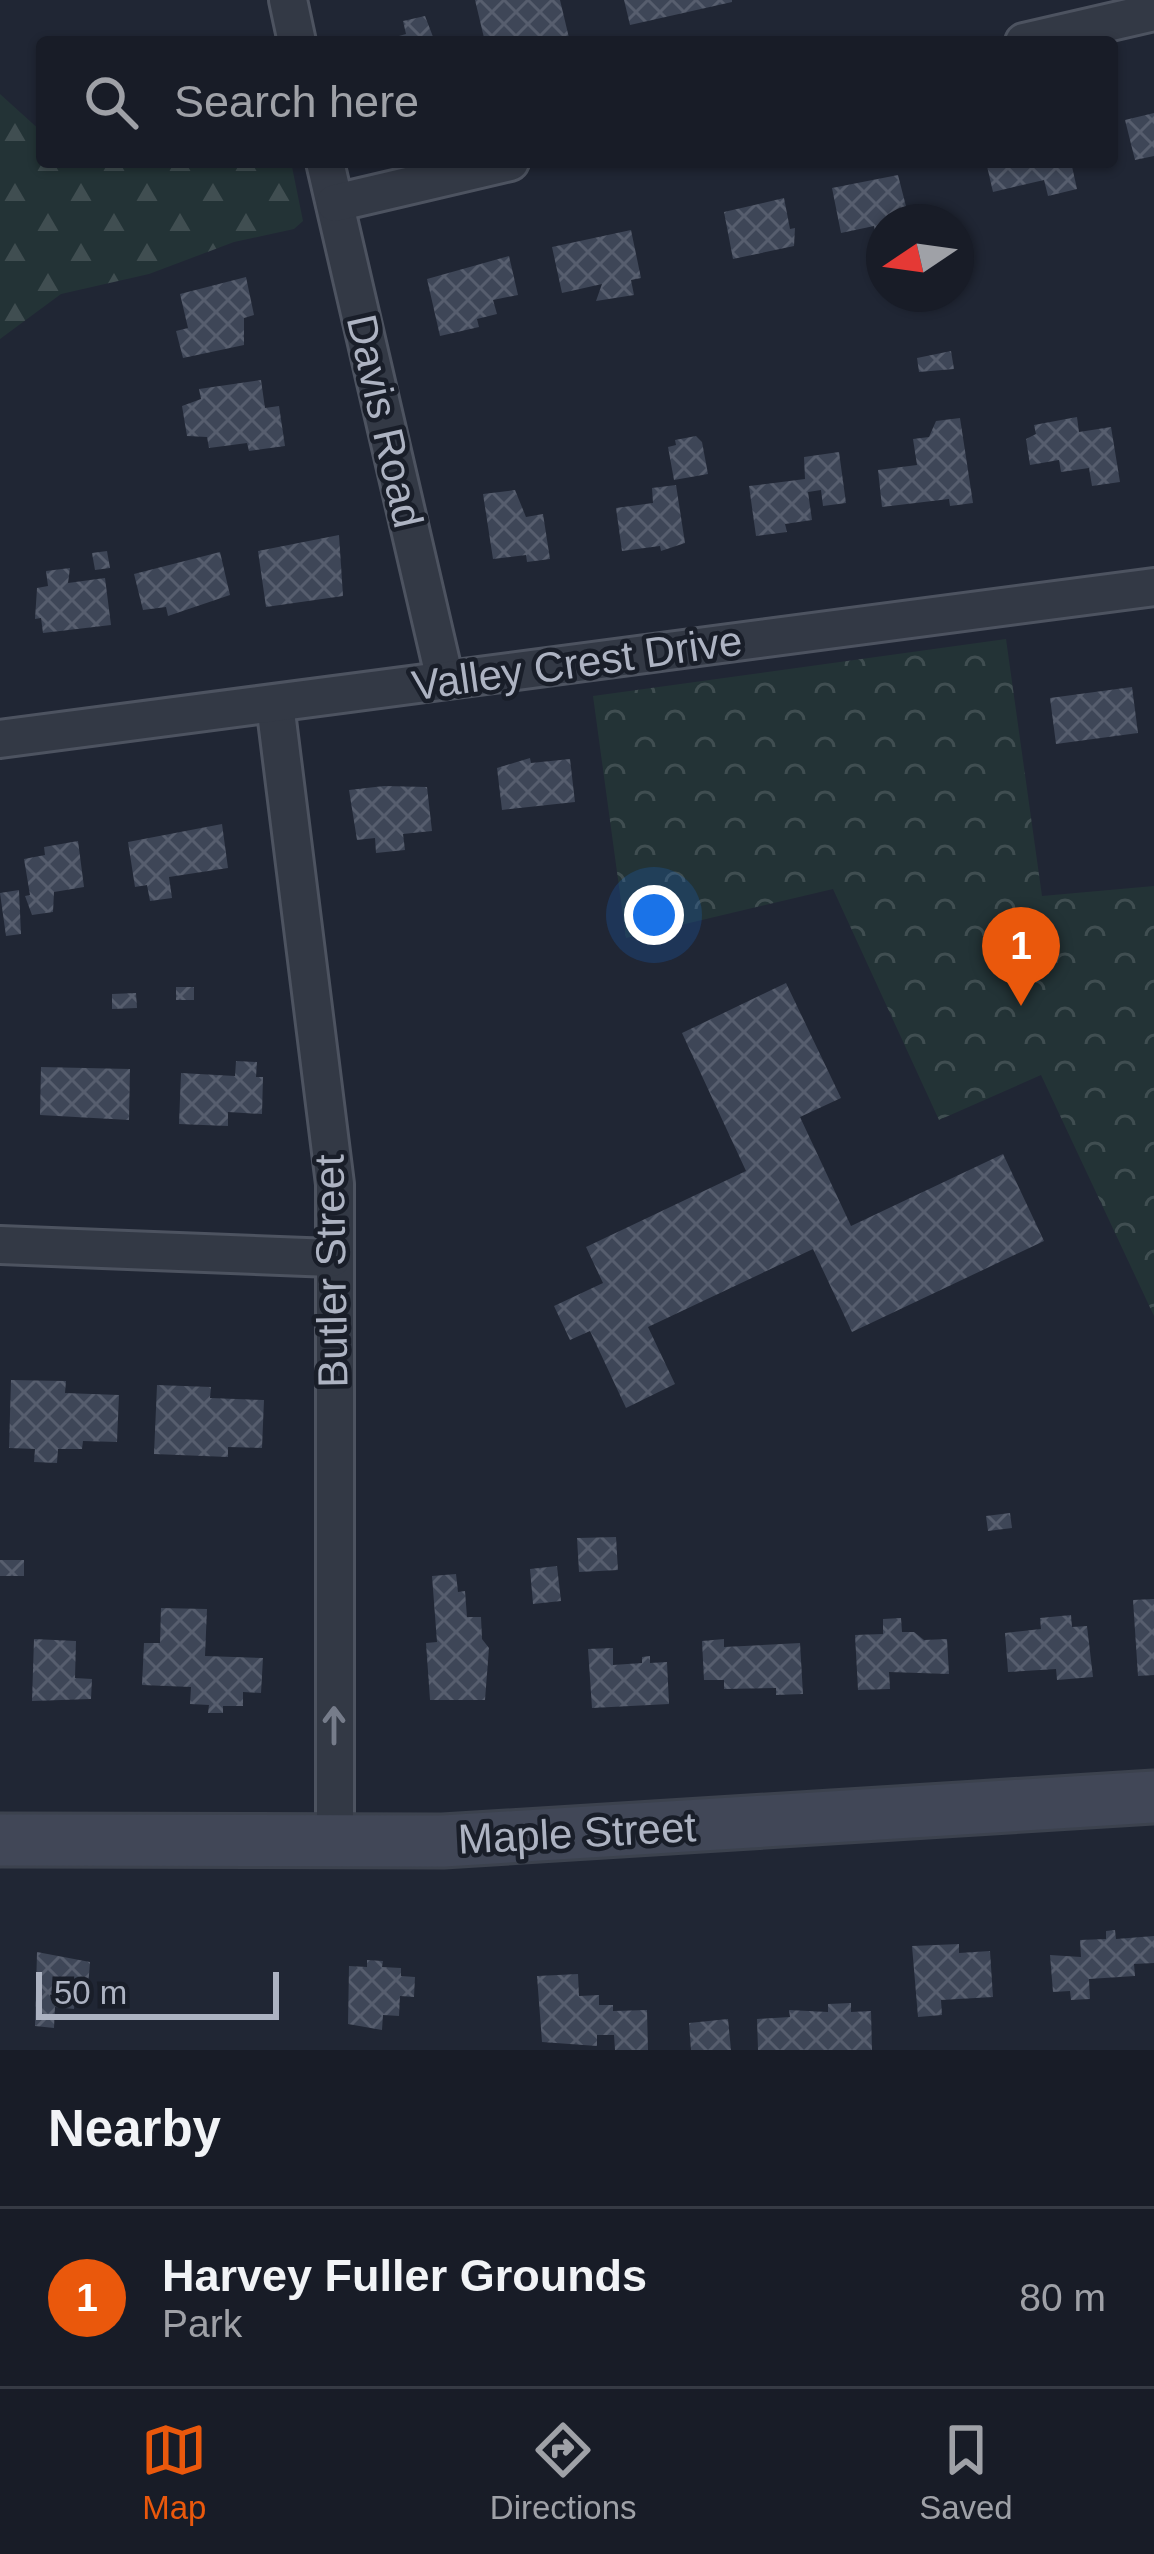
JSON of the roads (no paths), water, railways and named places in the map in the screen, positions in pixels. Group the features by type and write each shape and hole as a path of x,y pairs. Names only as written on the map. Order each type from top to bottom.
{"main road":[{"name":"Maple Street","path":"0,1840 443,1841 1154,1797"}],"street":[{"path":"288,0 296,36"},
{"path":"1050,36 1154,12"},
{"name":"Davis Road","path":"326,168 445,680"},
{"path":"334,203 484,168"},
{"name":"Valley Crest Drive","path":"0,739 1154,587"},
{"name":"Butler Street","path":"275,704 335,1184 334,1842"},
{"path":"0,1245 332,1258"}],"place":[{"name":"Harvey Fuller Grounds","path":"1021,1006"}]}
